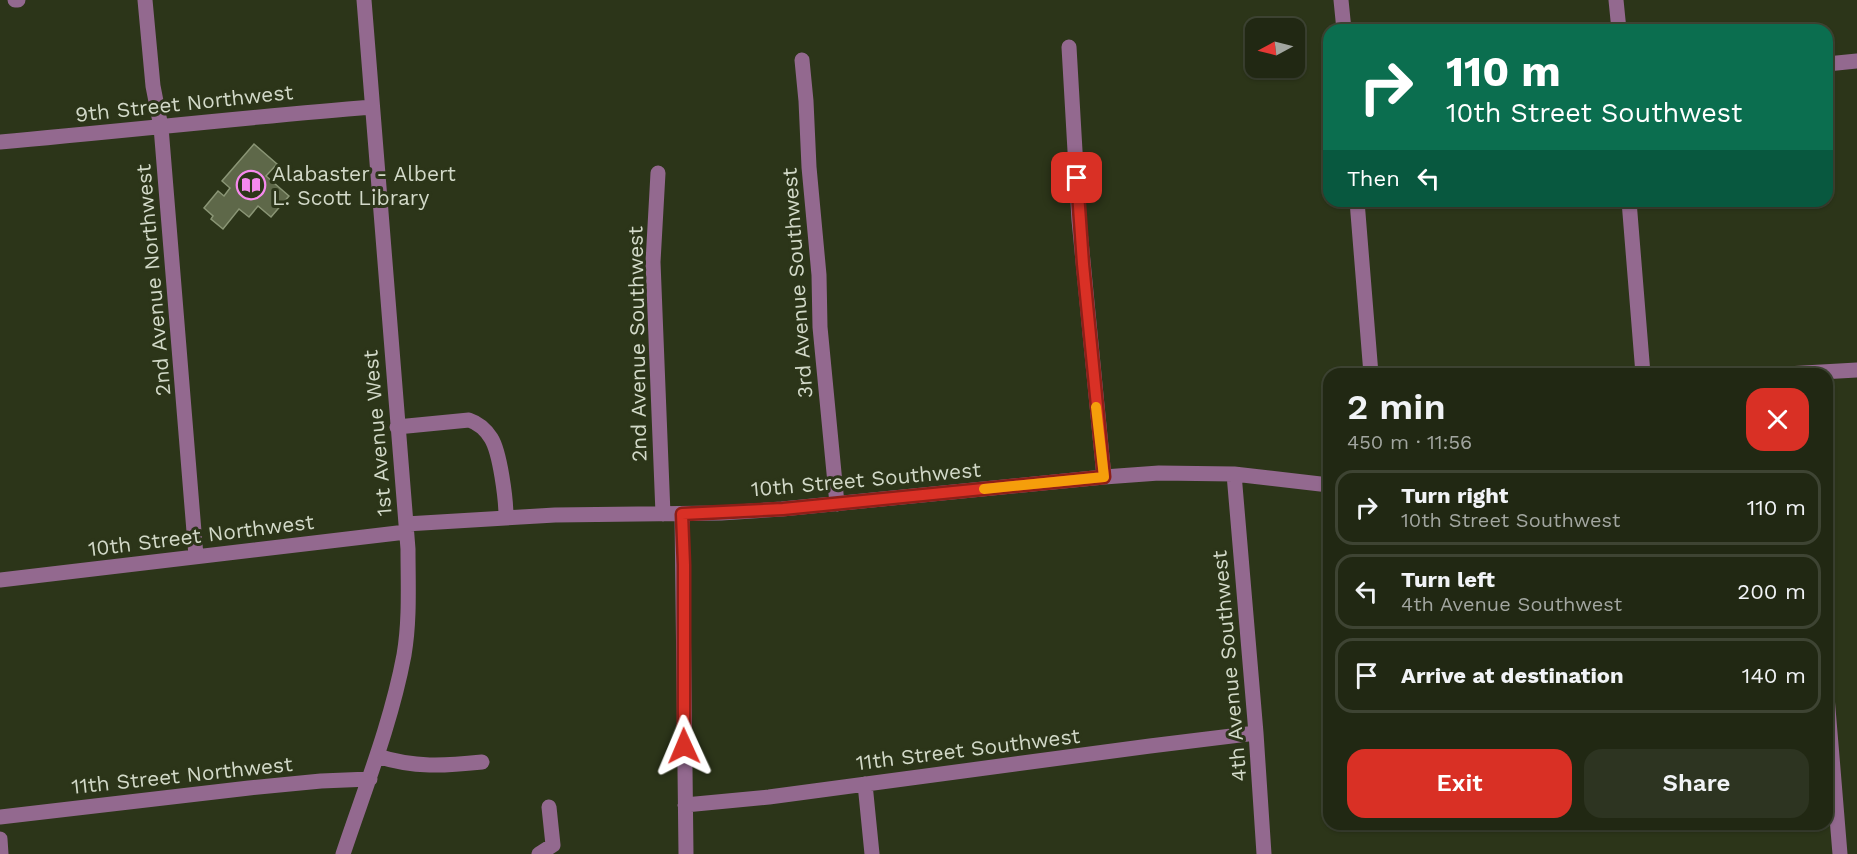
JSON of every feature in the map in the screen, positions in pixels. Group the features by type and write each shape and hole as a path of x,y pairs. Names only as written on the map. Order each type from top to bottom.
{"street":[{"name":"2nd Avenue Northwest","path":"145,0 153,86 161,128 196,556"},
{"name":"1st Avenue West","path":"343,854 370,779 404,654 409,600 406,528 364,0"},
{"path":"1341,0 1343,24"},
{"path":"1617,0 1619,24"},
{"path":"1068,47 1079,220 1104,477"},
{"name":"3rd Avenue Southwest","path":"802,60 819,275 820,327 837,504"},
{"path":"1833,63 1857,61"},
{"name":"9th Street Northwest","path":"0,142 161,128 254,116 372,107"},
{"name":"2nd Avenue Southwest","path":"658,173 653,262 663,514"},
{"path":"1357,207 1371,368"},
{"path":"1629,207 1643,368"},
{"path":"1833,371 1857,370"},
{"path":"397,427 470,420 479,425 490,435 494,445 506,505 506,517"},
{"name":"10th Street Southwest","path":"406,528 506,517 682,514 783,509 1159,473 1234,474 1323,483"},
{"name":"4th Avenue Southwest","path":"1234,474 1264,854"},
{"path":"682,514 686,854"},
{"name":"10th Street Northwest","path":"0,580 406,528"},
{"name":"11th Street Southwest","path":"685,805 1256,734"},
{"path":"377,756 413,765 446,766 482,762"},
{"path":"1833,769 1840,854"},
{"name":"11th Street Northwest","path":"0,817 273,785 370,779"},
{"path":"865,784 872,854"},
{"path":"539,854 553,845 549,807"},
{"path":"0,839 2,854"}],"building":[{"name":"Alabaster - Albert L. Scott Library","path":"254,144 277,164 266,176 289,196 271,217 258,206 249,217 239,209 223,229 211,219 213,216 204,208 218,191 224,196 230,188 222,181"}],"slow traffic":[{"path":"984,489 1104,477 1096,407"}],"place":[{"name":"Alabaster - Albert L. Scott Library","path":"251,185"}],"route":[{"path":"684,746 682,514 783,509 1104,477 1077,178"}]}
